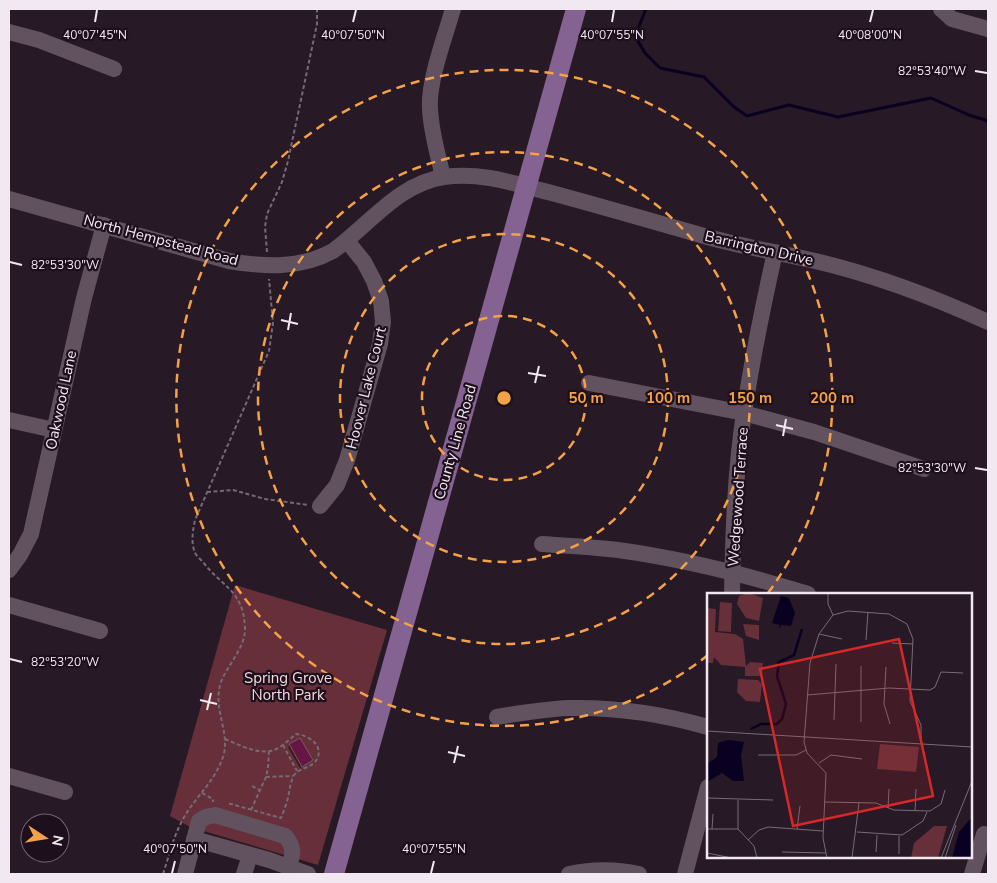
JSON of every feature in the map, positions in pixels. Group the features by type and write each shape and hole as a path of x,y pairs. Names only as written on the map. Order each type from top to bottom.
{"main road":[{"name":"County Line Road","path":"334,874 576,9"}],"street":[{"path":"443,177 432,127 430,108 433,81 453,9"},
{"path":"941,9 952,19 988,29"},
{"path":"9,32 39,40 114,69"},
{"name":"North Hempstead Road","path":"9,199 229,261 252,265 281,266 300,264 323,257 347,241 408,190 426,181 443,177 485,176 526,186"},
{"name":"Barrington Drive","path":"526,186 708,237 812,260 893,283 988,322"},
{"name":"Oakwood Lane","path":"9,570 20,555 31,534 84,298 104,225"},
{"name":"Hoover Lake Court","path":"320,506 337,485 347,460 380,344 383,322 381,301 374,281 364,262 347,241"},
{"name":"Wedgewood Terrace","path":"732,593 736,493 744,413 754,348 776,252"},
{"path":"589,383 744,413 814,432 924,469"},
{"path":"9,420 54,430"},
{"path":"542,544 617,550 662,557 732,573 804,593"},
{"path":"9,605 100,631"},
{"path":"497,717 566,708 621,709 707,727"},
{"path":"9,776 65,792"},
{"path":"685,874 707,791"},
{"path":"185,874 199,821 206,816 215,815 285,836 292,844 293,854 289,868"},
{"path":"972,874 984,834"},
{"path":"194,839 250,854 308,874"},
{"path":"244,874 250,854"},
{"path":"569,874 607,870 639,874"}],"path":[{"path":"163,874 172,844 183,820 212,781 224,754 225,739 218,708 218,693 222,680 240,648 245,628 240,603 231,588 209,569 194,552 194,520 269,351 273,323 265,227 267,214 282,182 288,161 317,24 317,9"},
{"path":"207,492 233,490 265,499 320,506"},
{"path":"222,802 281,818 293,776 317,760 319,752 316,744 304,735 296,734 283,745 269,751 253,751 225,739"},
{"path":"283,745 297,772"},
{"path":"251,810 266,777 269,751"},
{"path":"266,777 293,776"},
{"path":"252,786 259,790"}],"green space":[{"name":"Spring Grove North Park","path":"235,585 387,630 318,865 190,827 170,816"}],"building":[{"path":"300,738 313,760 302,767 289,744"}],"waterway":[{"path":"646,9 635,36 645,53 660,68 704,77 734,107 747,116 789,105 838,117 931,98 969,115 988,121"}]}
